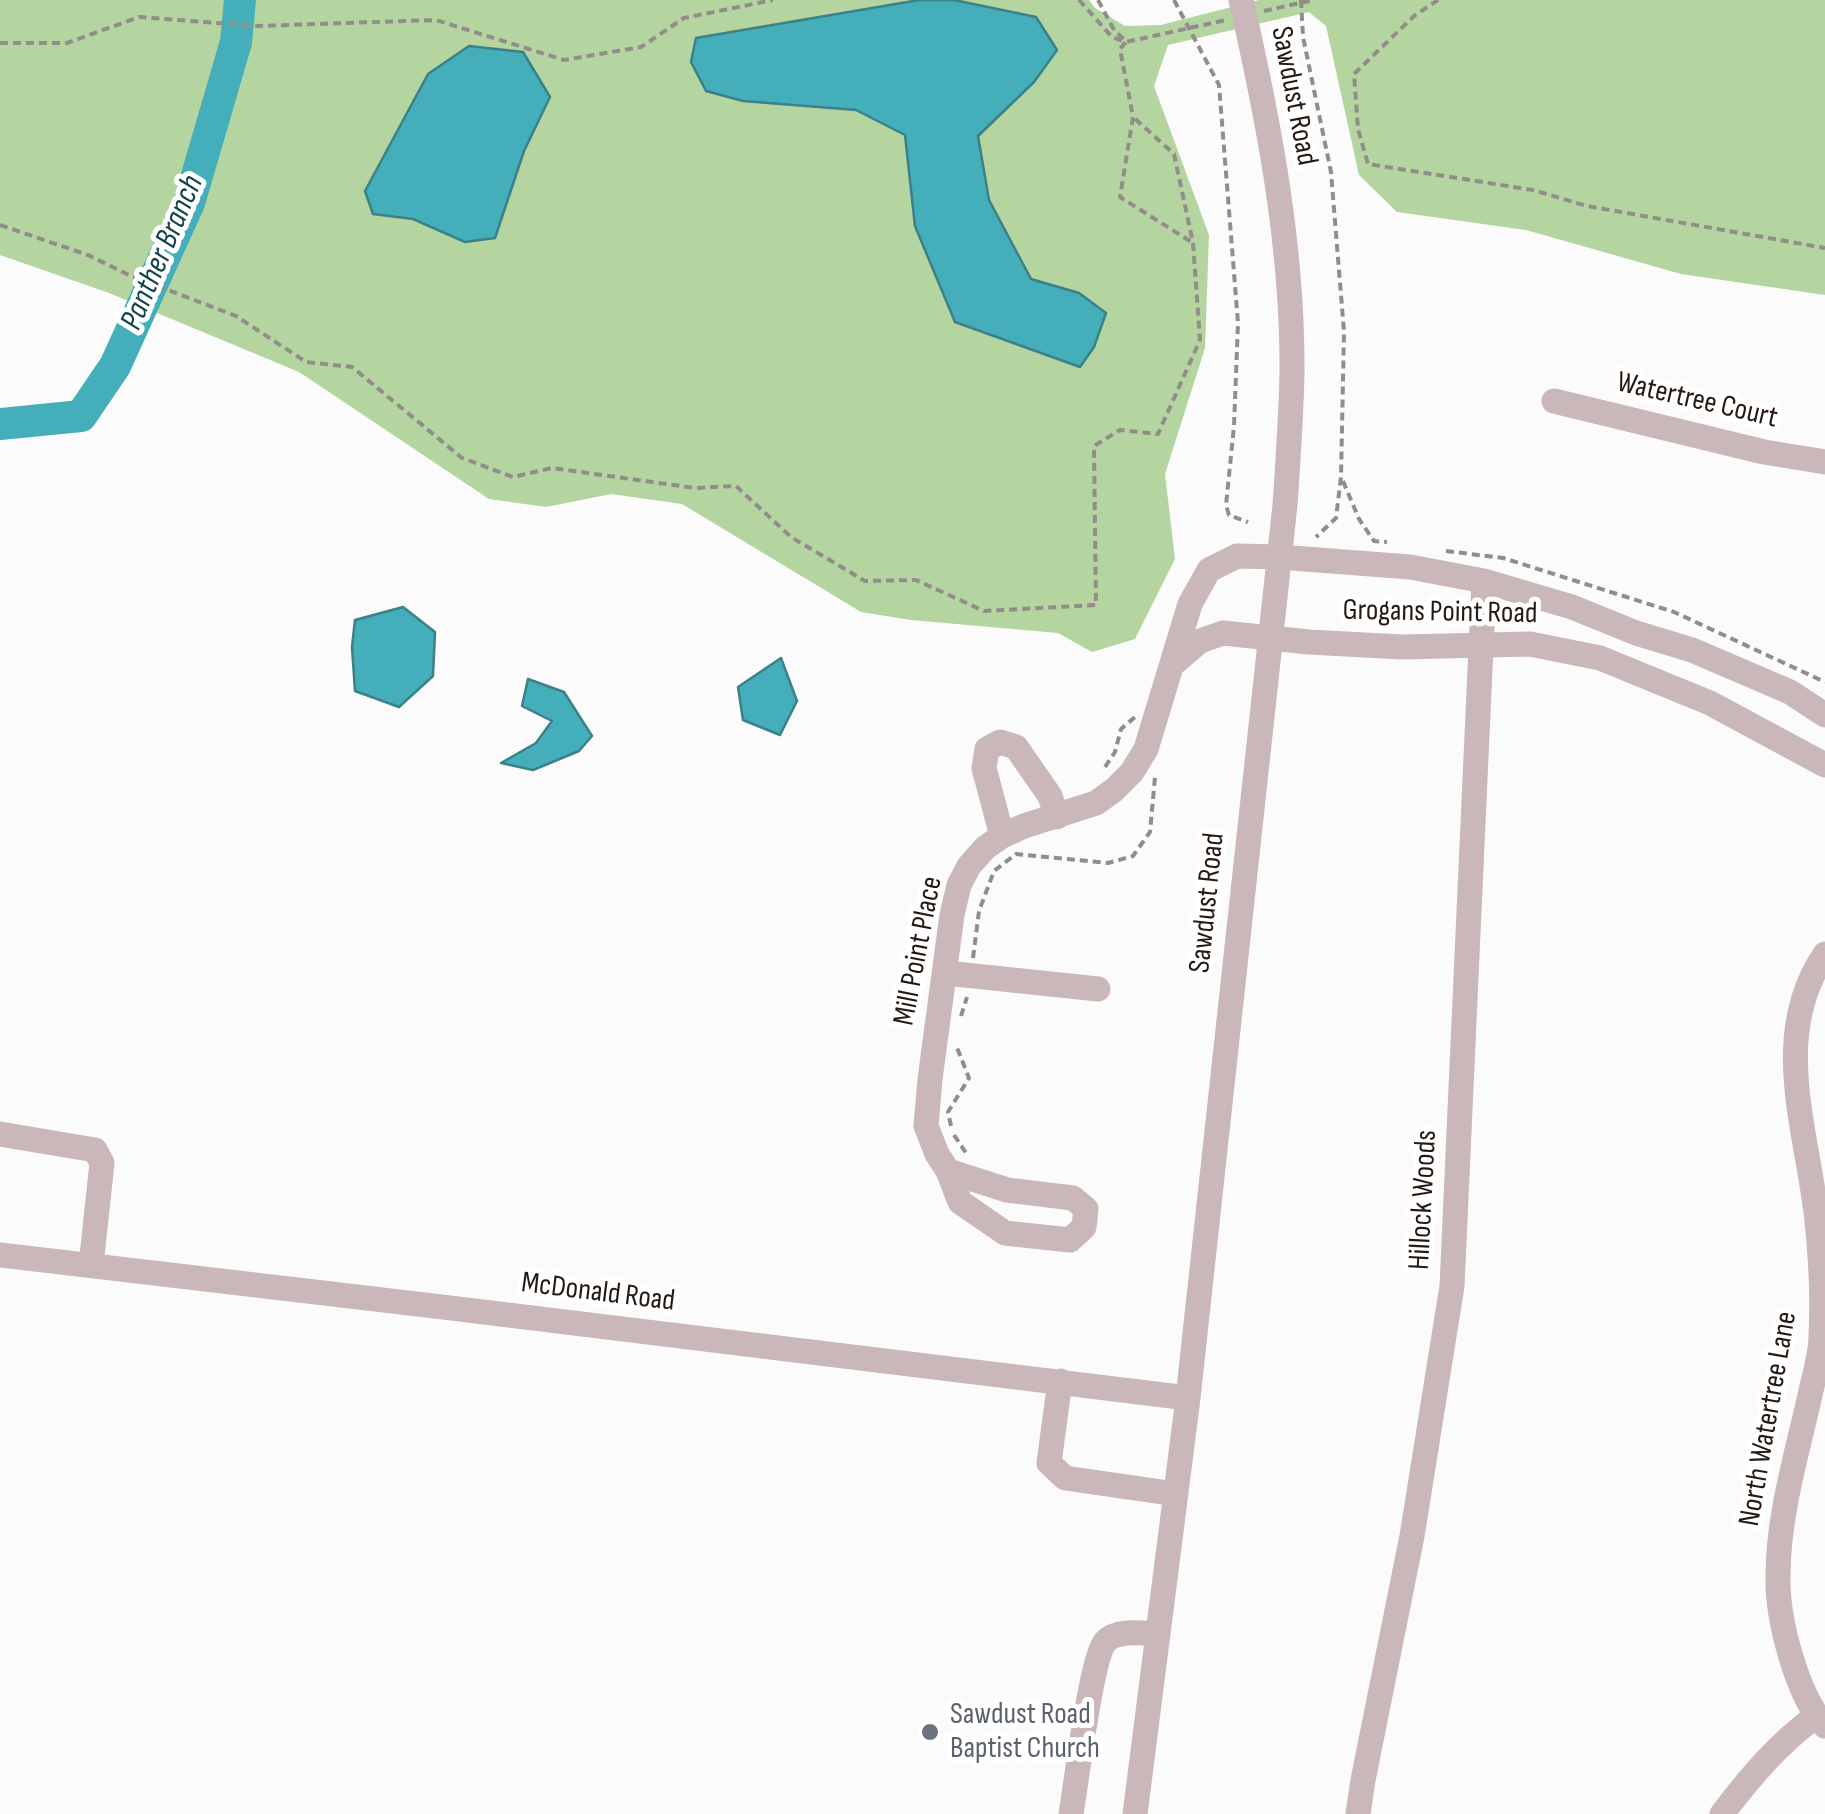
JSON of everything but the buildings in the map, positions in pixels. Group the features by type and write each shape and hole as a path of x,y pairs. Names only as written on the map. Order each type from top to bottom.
{"street":[{"name":"Sawdust Road","path":"1135,1814 1188,1398 1290,437 1292,371 1284,234 1263,97 1242,0"},
{"name":"Watertree Court","path":"1554,401 1764,452 1825,462"},
{"name":"Mill Point Place","path":"958,1164 960,1202 1005,1233 1070,1240 1084,1227 1086,1210 1073,1198 1006,1190 958,1164 937,1154 926,1126 930,1079 958,974 952,916 959,885 968,866 1002,836 1096,803 1132,772 1146,749 1190,604 1208,570 1237,556 1279,557"},
{"name":"Grogans Point Road","path":"1279,557 1410,567 1484,581 1692,650 1790,692 1825,715"},
{"name":"Hillock Woods","path":"1358,1814 1412,1536 1452,1286 1484,581"},
{"path":"1173,664 1200,641 1224,633 1269,638"},
{"name":"Grogans Point Road","path":"1269,638 1402,647 1530,644 1600,658 1710,702 1825,765"},
{"path":"1002,836 984,768 986,748 1000,742 1016,747 1050,796 1057,817"},
{"name":"North Watertree Lane","path":"1821,1721 1792,1662 1780,1618 1778,1575 1782,1530 1823,1342 1817,1220 1794,1067 1802,998 1825,954"},
{"path":"958,974 1098,989"},
{"path":"0,1134 95,1150 102,1163 91,1266"},
{"name":"McDonald Road","path":"0,1254 1188,1398"},
{"path":"1060,1381 1049,1463 1064,1478 1176,1494"},
{"path":"1072,1814 1096,1668 1105,1642 1117,1635 1158,1634"},
{"path":"1722,1814 1787,1738 1821,1721"}],"path":[{"path":"0,43 67,43 138,17 256,26 436,20 564,60 641,47 684,18 774,0"},
{"path":"1079,0 1112,38 1129,42"},
{"path":"1098,0 1113,28 1129,42"},
{"path":"1174,0 1218,85 1238,323 1226,505 1229,515 1248,522"},
{"path":"1301,0 1303,37 1331,172 1344,332 1341,477 1336,518 1319,536 1306,541"},
{"path":"1438,0 1414,16 1354,74 1358,129 1368,164 1533,190 1587,206 1825,248"},
{"path":"1129,42 1120,50 1132,116 1120,197 1193,243"},
{"path":"0,225 88,255 236,316 306,362 352,367 462,458 514,478 552,468 694,488 736,486 790,538 864,582 916,580 984,611 1096,605 1094,446 1120,430 1158,434 1200,340 1193,243 1174,154 1132,116"},
{"path":"1096,780 1115,752 1121,729 1138,714"},
{"path":"960,1020 966,1007 958,974 994,871 1016,854 1108,863 1132,856 1150,832 1155,767"},
{"path":"955,1042 969,1078 948,1112 958,1164"}],"green space":[{"path":"0,0 1089,0 1125,26 1161,25 1259,0 1825,0 1825,295 1681,274 1526,230 1397,212 1359,175 1326,26 1309,12 1168,45 1154,86 1209,235 1205,348 1165,474 1175,559 1135,639 1092,652 1058,633 861,612 682,504 611,494 546,507 489,499 299,372 109,293 0,255"}],"water":[{"path":"919,0 954,0 1036,17 1057,50 1034,82 978,136 989,200 1031,279 1079,293 1106,313 1094,347 1080,367 955,322 915,226 905,135 856,110 743,101 706,91 691,62 696,38"},
{"path":"469,46 523,52 550,97 524,151 495,238 465,242 413,219 373,214 365,191 428,74"},
{"path":"403,607 435,632 433,676 399,707 355,691 352,647 355,620"},
{"path":"781,658 797,701 780,735 743,720 738,687"},
{"path":"528,679 564,692 592,736 579,751 533,770 501,763 536,743 552,721 522,706"}],"waterway":[{"name":"Panther Branch","path":"0,424 81,416 115,366 189,203 236,42 240,0"}],"place":[{"name":"Sawdust Road Baptist Church","path":"930,1732"}]}
